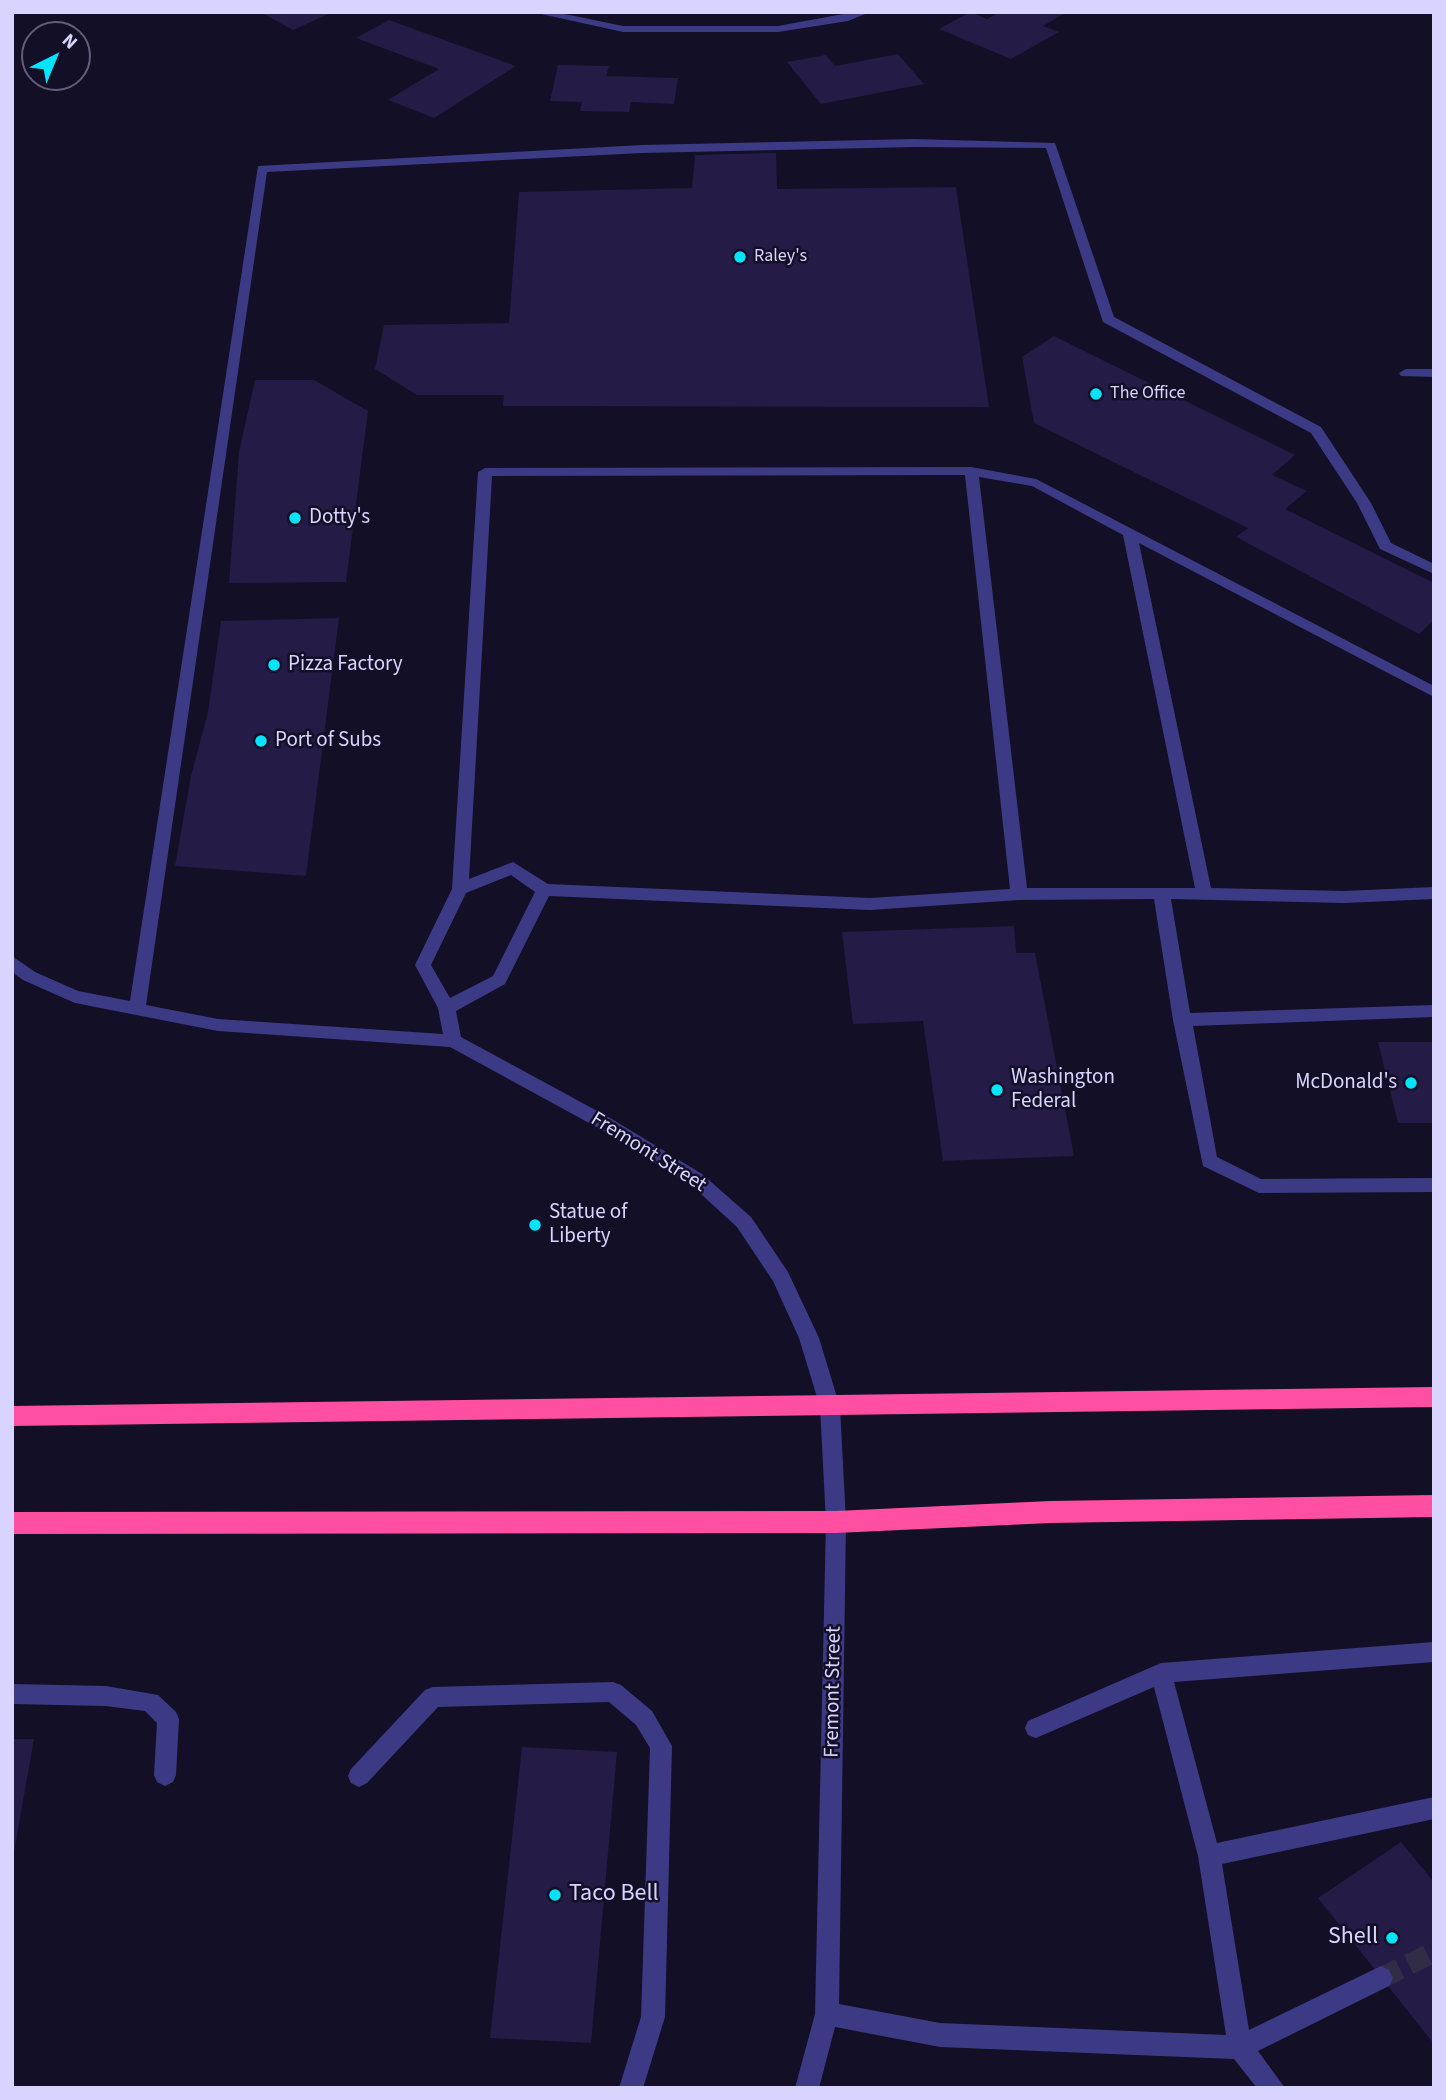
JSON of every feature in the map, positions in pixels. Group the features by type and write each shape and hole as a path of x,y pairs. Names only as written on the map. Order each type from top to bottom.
{"highway":[{"path":"12,1416 1434,1397"},
{"path":"12,1523 836,1522 1050,1512 1434,1506"}],"street":[{"path":"537,12 623,29 778,29 848,18 865,12"},
{"path":"136,1009 262,169 642,149 914,143 1051,145 1108,319 1316,430 1364,503 1385,547 1434,570"},
{"path":"1406,373 1434,373"},
{"path":"971,471 1019,894"},
{"path":"453,1041 447,1008 423,965 460,889 485,472 971,471 1036,483 1434,692"},
{"path":"1130,532 1204,893"},
{"path":"460,889 513,869 544,890 870,904 1019,894 1204,893 1344,897 1434,893"},
{"path":"447,1008 499,980 544,890"},
{"path":"1162,893 1182,1020 1209,1161 1259,1186 1434,1185"},
{"name":"Fremont Street","path":"12,962 29,976 75,997 218,1025 453,1041 606,1124 696,1179 744,1222 781,1277 810,1338 831,1407 836,1522 827,2014 807,2088"},
{"path":"1182,1020 1434,1011"},
{"path":"1036,1728 1161,1673 1434,1652"},
{"path":"1161,1673 1209,1856 1240,2047 1273,2088"},
{"path":"359,1776 433,1697 613,1692 644,1718 661,1746 653,2017 631,2088"},
{"path":"12,1694 106,1696 150,1702 169,1719 165,1775"},
{"path":"1209,1856 1434,1808"},
{"path":"827,2014 940,2035 1240,2047 1381,1978"}],"building":[{"path":"260,12 333,12 293,30"},
{"path":"970,12 987,19 1000,12 1067,12 1043,26 1059,32 1011,59 939,29"},
{"path":"389,20 516,66 434,118 388,100 439,69 356,38"},
{"path":"898,54 924,84 821,104 787,62 826,55 835,66"},
{"path":"558,65 609,66 606,76 678,78 674,104 631,102 629,112 580,111 582,102 550,101"},
{"name":"Raley's","path":"776,153 777,189 956,187 989,407 503,406 504,395 417,395 375,369 384,325 509,323 519,192 692,188 695,155"},
{"path":"1054,336 1295,455 1272,475 1307,491 1285,509 1434,583 1434,620 1419,634 1236,537 1248,528 1034,423 1022,357"},
{"name":"Dotty's","path":"255,380 314,380 368,411 346,582 229,583 239,452"},
{"path":"339,618 306,876 175,866 191,776 208,712 221,621"},
{"name":"Washington Federal","path":"1014,926 1016,953 1035,953 1074,1156 943,1161 923,1021 853,1024 842,932"},
{"name":"McDonald's","path":"1378,1042 1434,1042 1434,1123 1398,1123"},
{"path":"12,1739 34,1739 14,1852 12,1852"},
{"name":"Taco Bell","path":"522,1747 617,1752 591,2043 490,2038"},
{"name":"Shell","path":"1401,1842 1434,1882 1434,2044 1318,1898"}],"tunnel":[{"path":"1381,1978 1434,1952"}],"place":[{"name":"Raley's","path":"740,257"},
{"name":"The Office","path":"1096,394"},
{"name":"Dotty's","path":"295,518"},
{"name":"Pizza Factory","path":"274,665"},
{"name":"Port of Subs","path":"261,741"},
{"name":"McDonald's","path":"1411,1083"},
{"name":"Washington Federal","path":"997,1090"},
{"name":"Statue of Liberty","path":"535,1225"},
{"name":"Taco Bell","path":"555,1895"},
{"name":"Shell","path":"1392,1938"}]}
